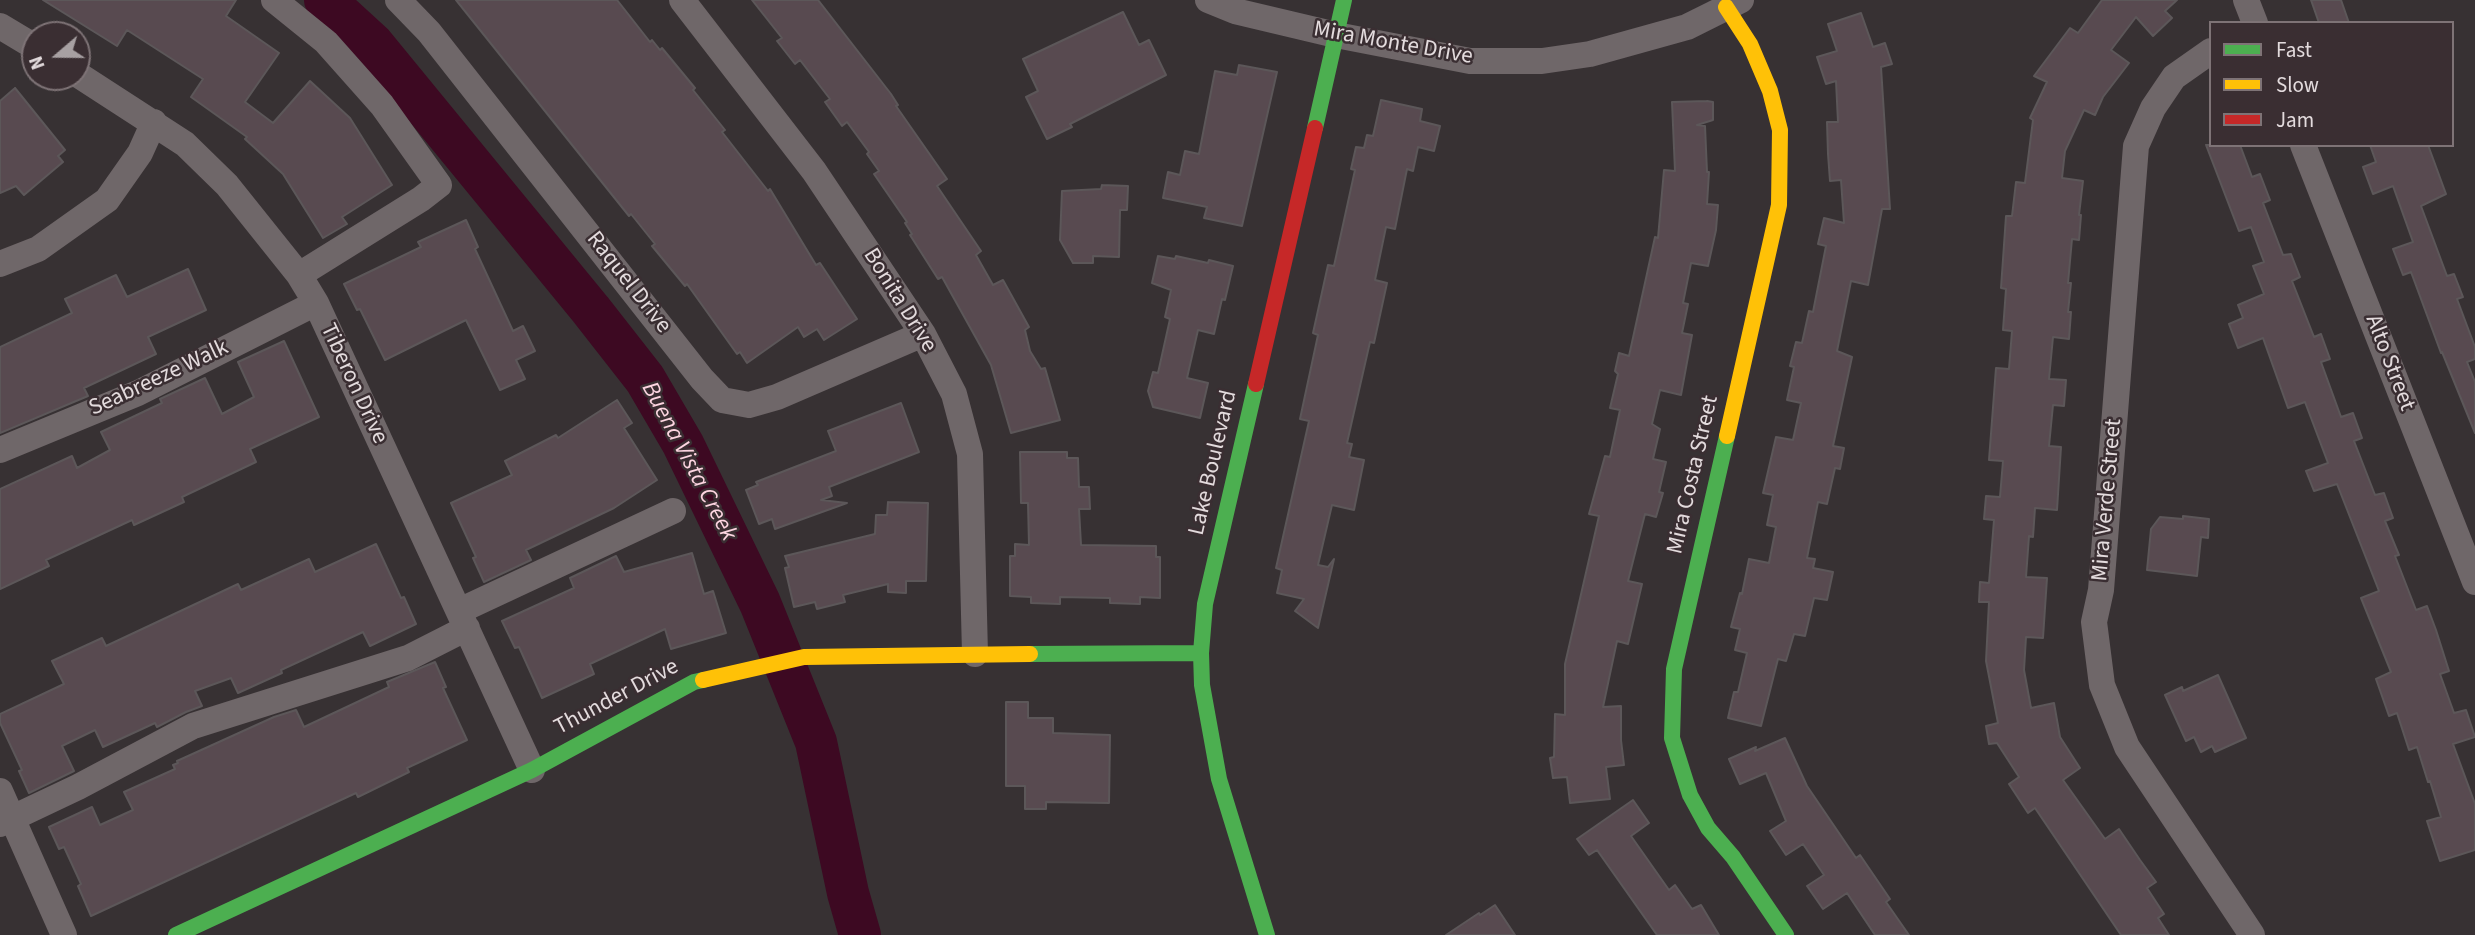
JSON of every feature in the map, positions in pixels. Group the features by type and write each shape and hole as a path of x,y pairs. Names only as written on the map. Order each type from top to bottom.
{"street":[{"path":"274,0 335,52 382,105 439,185 299,275"},
{"name":"Raquel Drive","path":"398,0 429,32 702,379 722,400 750,405 777,397 923,334"},
{"name":"Bonita Drive","path":"682,0 814,171 923,334 954,394 970,454 975,654"},
{"name":"Mira Monte Drive","path":"1208,0 1235,11 1336,35 1470,61 1542,61 1590,54 1687,26 1733,4"},
{"name":"Lake Boulevard","path":"1267,935 1219,779 1202,690 1201,653 1205,604 1344,0"},
{"name":"Mira Costa Street","path":"1733,4 1770,92 1780,130 1779,205 1674,669 1672,738 1690,795 1708,828 1733,857 1786,935"},
{"name":"Mira Verde Street","path":"2209,52 2174,77 2153,108 2136,146 2101,590 2094,622 2102,685 2127,747 2252,935"},
{"name":"Tiberon Drive","path":"91,83 185,145 227,185 299,275 316,303 533,769"},
{"path":"0,264 38,248 107,200 140,153 154,122"},
{"name":"Alto Street","path":"2304,147 2475,582"},
{"name":"Seabreeze Walk","path":"0,450 138,393 316,303"},
{"path":"6,821 193,726 408,658 463,620 673,511"},
{"name":"Thunder Drive","path":"176,935 533,769 694,681 804,657 1201,653"},
{"path":"0,791 6,821 64,935"}],"building":[{"path":"43,0 236,0 226,16 279,53 245,102 273,123 310,81 350,118 392,185 342,217 347,224 323,238 283,174 245,139 247,137 191,97 203,79 127,30 117,46 91,30 91,21 77,21"},
{"path":"456,0 617,0 650,42 652,40 660,50 662,48 695,88 693,90 725,130 722,132 768,191 770,189 816,265 820,263 857,319 824,340 817,329 804,337 798,327 747,363 740,352 737,354 687,284 685,286 652,246 655,244 631,214 629,216"},
{"path":"752,0 818,0 891,94 898,105 896,106 947,179 937,186 981,251 976,255 993,285 1003,280 1029,327 1025,330 1030,351 1041,369 1045,368 1060,420 1011,433 991,365 942,277 938,279 910,235 912,234 905,223 907,222 874,174 879,171 867,154 869,152 847,122 842,126 825,102 830,99 800,60 795,64 777,41 782,38"},
{"path":"2102,0 2177,0 2165,11 2172,18 2153,36 2136,17 2111,50 2129,63 2103,97 2095,115 2084,110 2065,151 2062,178 2083,181 2081,215 2079,240 2072,239 2068,283 2071,283 2069,339 2053,337 2049,379 2066,380 2064,406 2053,405 2049,446 2061,447 2057,510 2035,508 2033,537 2029,536 2026,577 2047,578 2043,638 2026,637 2024,670 2031,708 2054,703 2060,737 2080,768 2063,780 2105,839 2119,829 2156,882 2147,888 2164,914 2158,918 2169,935 2121,935 2035,808 2028,813 2009,784 2019,777 1997,743 1989,744 1986,726 1998,723 1986,661 1989,602 1979,602 1980,582 1989,583 1994,520 1984,519 1986,496 2000,497 2003,461 1989,460 1996,368 2009,369 2012,331 2003,330 2006,289 2001,288 2006,216 2012,216 2016,182 2025,183 2033,120 2030,118 2047,82 2034,76 2070,28 2078,33"},
{"path":"2311,0 2341,0 2348,21 2318,21"},
{"path":"1123,12 1139,45 1149,40 1166,75 1070,124 1072,127 1047,139 1026,97 1038,91 1023,59"},
{"path":"1861,13 1873,47 1885,43 1892,64 1881,67 1890,209 1882,209 1868,285 1851,281 1837,351 1852,357 1833,446 1844,448 1840,469 1835,468 1827,504 1818,502 1807,558 1815,559 1813,568 1833,572 1827,600 1814,598 1805,636 1794,634 1786,661 1778,659 1761,726 1728,718 1734,692 1738,692 1747,653 1735,650 1740,629 1731,627 1740,593 1742,594 1749,559 1769,563 1776,527 1767,525 1773,495 1763,493 1776,437 1793,440 1801,403 1787,400 1794,367 1790,366 1796,342 1802,343 1809,311 1813,312 1826,246 1818,244 1824,218 1844,223 1841,180 1830,181 1828,154 1827,122 1838,122 1836,81 1826,84 1817,57 1837,51 1828,24"},
{"path":"1239,65 1277,72 1242,226 1204,218 1207,207 1163,198 1168,172 1180,175 1185,151 1199,154 1215,71 1237,75"},
{"path":"15,88 65,150 58,156 63,162 24,195 16,186 0,193 0,101"},
{"path":"1381,100 1422,109 1420,121 1440,126 1434,151 1418,147 1413,171 1407,169 1395,229 1386,227 1375,280 1387,283 1374,343 1370,342 1347,443 1352,444 1349,457 1364,460 1354,510 1332,505 1318,565 1328,567 1334,559 1318,628 1295,611 1304,599 1277,593 1282,570 1276,568 1309,421 1300,419 1318,335 1313,333 1328,265 1334,266 1355,170 1351,169 1356,147 1364,148 1367,135 1373,136"},
{"path":"1672,102 1713,102 1713,120 1697,125 1705,126 1709,172 1707,204 1718,205 1716,230 1708,266 1691,263 1683,303 1688,304 1682,333 1692,335 1681,395 1660,390 1652,424 1660,429 1653,459 1666,462 1659,492 1663,493 1656,517 1645,514 1628,581 1642,584 1628,644 1617,641 1603,707 1621,706 1624,765 1606,767 1610,799 1570,803 1567,777 1553,778 1550,758 1554,757 1555,714 1565,715 1565,664 1599,516 1589,514 1605,456 1610,457 1620,410 1610,408 1618,374 1615,371 1619,353 1629,356 1655,237 1658,238 1664,170 1675,171"},
{"path":"2206,145 2241,147 2252,177 2260,174 2270,200 2263,203 2283,255 2291,254 2300,277 2292,281 2314,337 2321,334 2330,359 2321,362 2341,417 2353,413 2362,438 2354,441 2375,495 2384,493 2393,518 2385,521 2399,555 2395,556 2416,610 2427,606 2449,671 2440,674 2454,713 2466,710 2475,737 2453,744 2475,804 2475,850 2440,861 2427,821 2441,817 2430,781 2428,782 2417,747 2409,750 2397,713 2389,716 2376,679 2391,672 2361,598 2379,591 2337,484 2314,491 2306,471 2328,463 2305,402 2288,408 2263,338 2238,348 2229,324 2243,318 2238,305 2264,294 2253,266 2264,262 2251,227 2239,231"},
{"path":"2371,147 2429,147 2446,194 2421,206 2447,276 2454,274 2463,297 2457,299 2475,347 2475,359 2467,362 2475,382 2475,433 2411,272 2403,275 2393,249 2413,242 2393,186 2373,194 2363,167 2376,162"},
{"path":"1102,185 1128,186 1127,210 1120,210 1119,257 1093,256 1093,263 1073,263 1060,240 1062,191 1101,189"},
{"path":"466,220 478,247 475,249 513,331 523,326 535,351 516,360 525,379 500,390 466,320 385,360 360,309 357,310 344,284 421,247 418,242"},
{"path":"1158,256 1175,259 1176,256 1208,263 1209,260 1233,266 1214,334 1198,330 1187,378 1208,383 1200,418 1153,407 1148,391 1153,372 1158,373 1170,319 1165,317 1171,290 1152,283"},
{"path":"188,269 206,310 148,337 156,354 84,388 88,396 0,433 0,347 72,313 65,299 116,275 127,297"},
{"path":"284,341 319,417 250,449 256,462 182,497 184,502 134,525 132,520 46,560 49,566 0,589 0,489 72,456 77,468 110,450 101,432 162,403 160,399 205,378 222,414 254,397 238,362"},
{"path":"617,400 632,423 624,428 657,480 614,508 526,550 531,560 484,582 473,558 476,557 451,503 512,475 505,461 556,435 558,438"},
{"path":"901,403 919,452 829,487 832,496 821,500 847,503 775,529 772,519 759,524 746,490 758,485 756,482 836,451 828,431"},
{"path":"1020,452 1067,452 1067,458 1078,458 1079,487 1089,487 1090,509 1079,509 1081,545 1156,546 1156,557 1160,557 1160,598 1140,597 1140,604 1110,603 1110,598 1060,597 1060,604 1031,603 1031,597 1010,596 1010,556 1015,556 1015,544 1029,545 1028,503 1021,503"},
{"path":"888,502 928,503 926,581 906,581 906,593 888,592 888,584 843,595 845,602 817,609 815,602 794,607 785,556 875,534 876,515 887,515"},
{"path":"2183,516 2209,519 2208,538 2201,537 2197,576 2147,570 2151,529 2160,517 2183,519"},
{"path":"376,544 416,624 370,646 363,632 238,693 231,678 195,691 202,706 157,727 155,723 103,747 95,730 62,746 74,771 29,793 19,771 22,770 0,723 0,714 64,684 52,661 102,638 106,646 238,584 241,590 309,559 315,572"},
{"path":"692,553 704,594 713,591 726,633 671,649 665,629 590,664 594,674 542,698 519,647 515,648 502,621 574,588 570,578 616,556 624,572"},
{"path":"435,662 446,687 443,688 467,740 407,768 409,772 358,797 356,793 91,916 78,886 81,884 64,847 59,849 49,827 92,807 100,825 133,810 124,792 175,769 173,765 178,763 177,761 274,717 296,710 304,727 389,687 387,682"},
{"path":"2218,675 2246,738 2215,752 2212,746 2201,752 2194,737 2186,741 2165,695 2182,687 2183,691"},
{"path":"1006,702 1028,702 1028,718 1053,718 1053,733 1110,735 1109,803 1046,802 1046,809 1025,809 1025,786 1006,786"},
{"path":"1785,738 1807,786 1856,858 1860,855 1890,899 1886,902 1909,935 1875,935 1847,893 1823,909 1807,886 1824,875 1803,844 1786,855 1770,831 1786,821 1766,773 1740,784 1729,759"},
{"path":"1633,800 1649,823 1631,836 1669,890 1675,885 1692,909 1701,905 1719,935 1657,935 1597,850 1589,855 1577,839"},
{"path":"1495,905 1515,935 1446,935 1479,913 1480,915"}],"waterway":[{"name":"Buena Vista Creek","path":"325,0 373,44 591,310 645,379 683,444 760,603 816,742 848,893 860,935"}],"traffic: fast":[{"path":"1315,128 1344,0"},
{"path":"1256,384 1205,604 1201,653 1202,685 1219,779 1267,935"},
{"path":"1727,436 1674,669 1672,738 1690,795 1708,828 1733,857 1786,935"},
{"path":"1030,654 1201,653"},
{"path":"176,935 532,770 694,682 703,680"}],"traffic: slow":[{"path":"1726,7 1750,44 1770,91 1780,130 1779,205 1727,436"},
{"path":"703,680 804,657 1030,654"}],"traffic: jam":[{"path":"1256,384 1315,128"}]}
